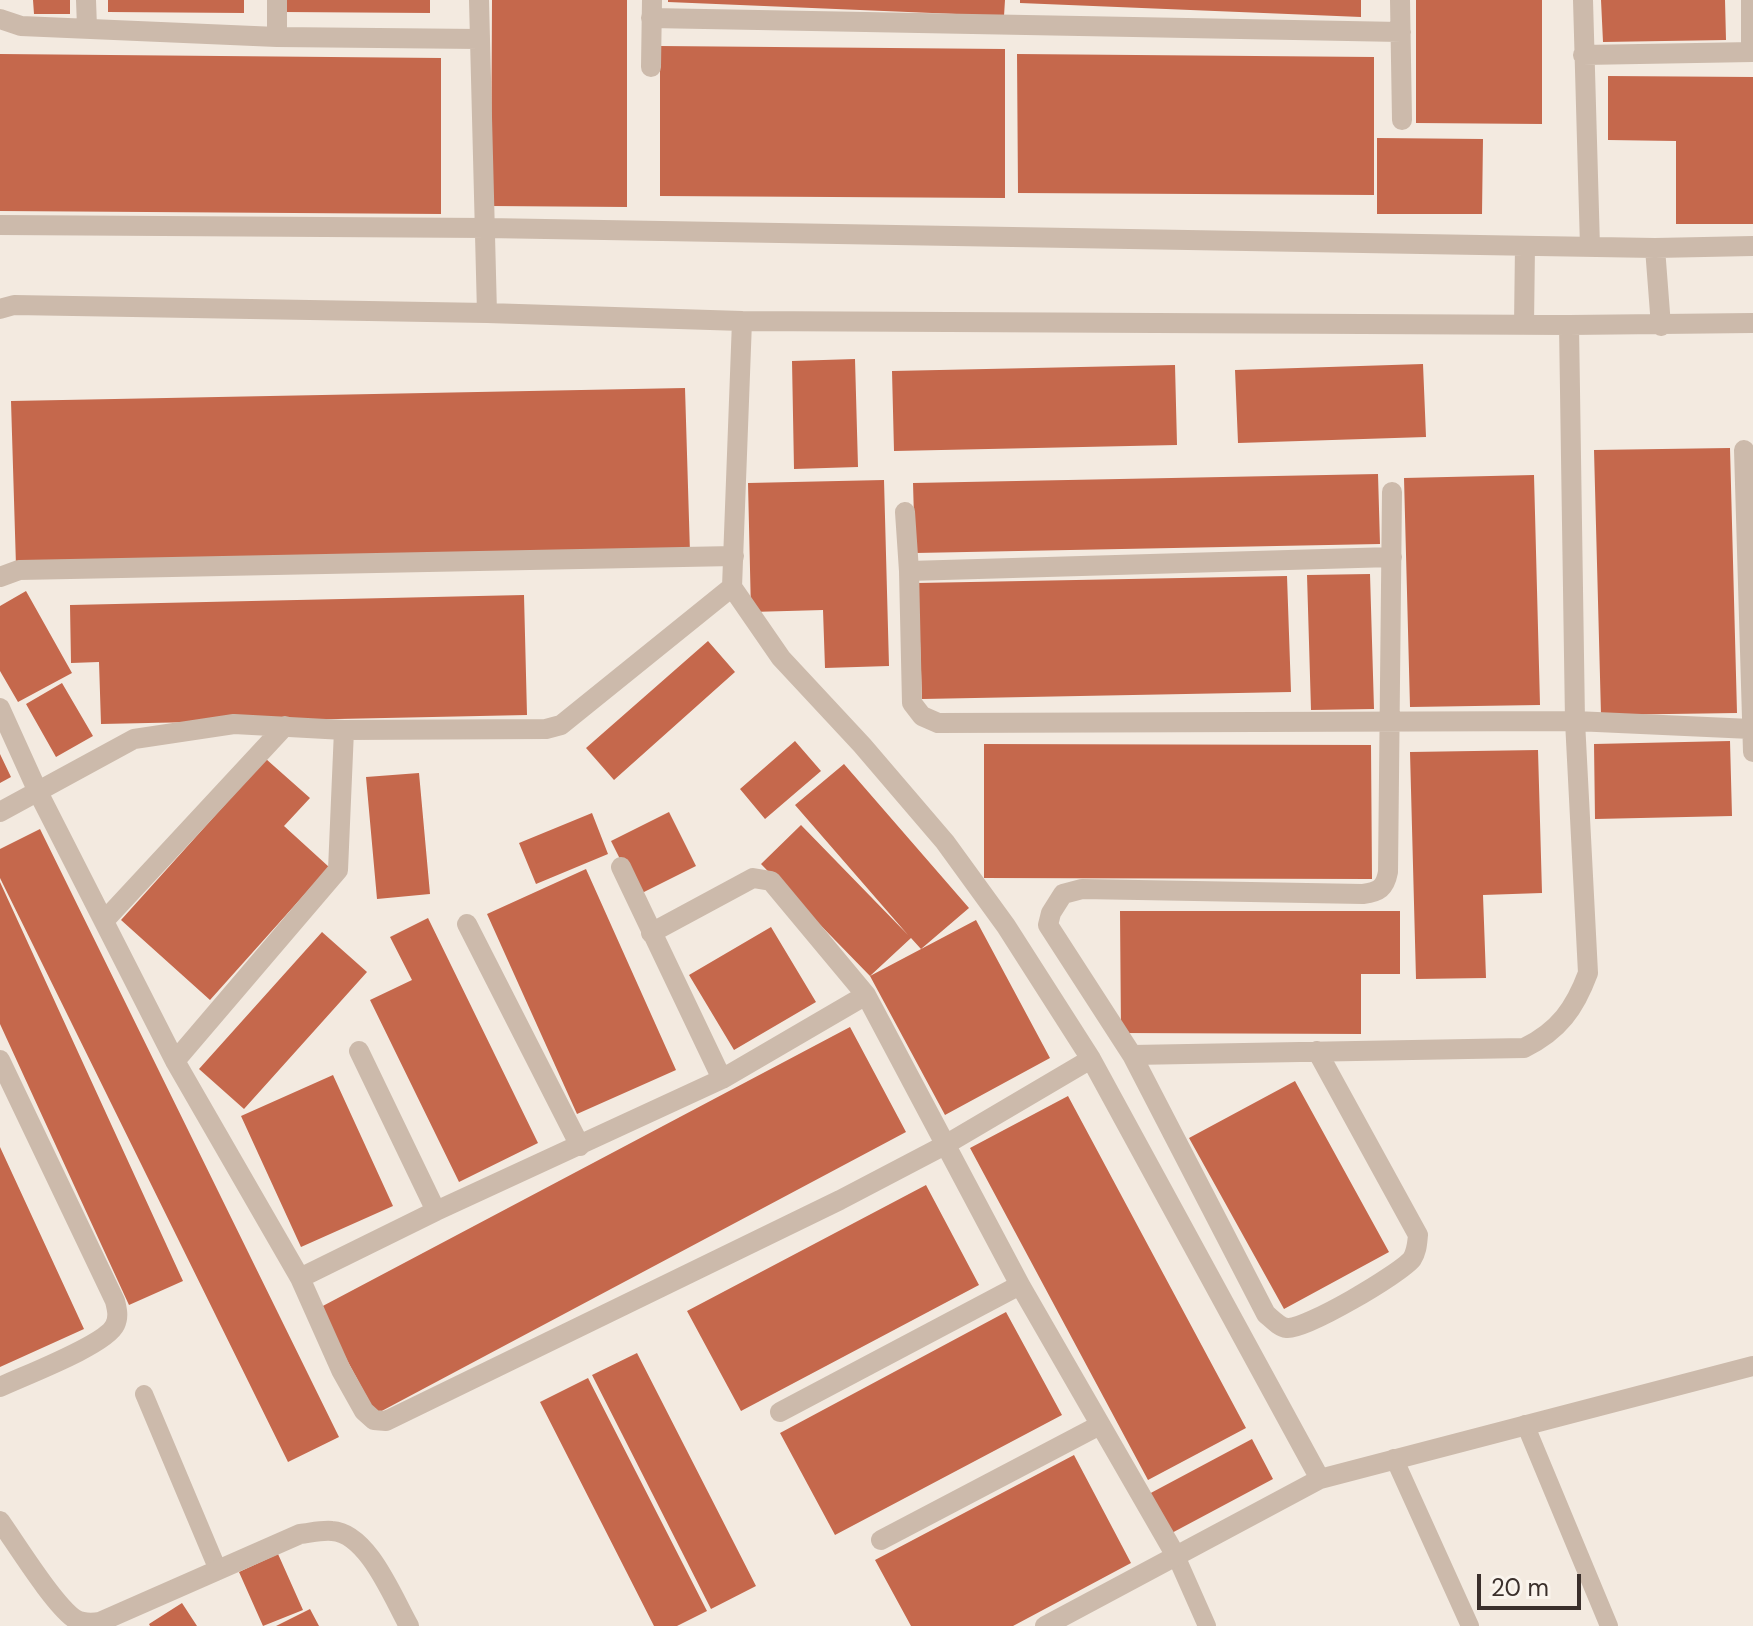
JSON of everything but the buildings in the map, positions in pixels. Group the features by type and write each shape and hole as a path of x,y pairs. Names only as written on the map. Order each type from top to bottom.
{"street":[{"path":"86,0 87,27"},
{"path":"277,0 277,37"},
{"path":"479,0 487,313"},
{"path":"1400,0 1402,120"},
{"path":"1583,0 1590,247"},
{"path":"1583,55 1752,52 1751,0"},
{"path":"651,67 652,9 1401,32"},
{"path":"0,19 21,26 277,37 479,39"},
{"path":"0,225 487,228 1655,248 1753,246"},
{"path":"1524,325 1525,246"},
{"path":"1655,248 1661,326"},
{"path":"0,309 14,305 742,321 1661,326 1753,323"},
{"path":"742,321 732,587 781,658 862,745 945,842 1006,926 1091,1059 1320,1479"},
{"path":"1132,1055 1524,1048 1544,1038 1562,1023 1578,1000 1588,973 1575,721 1569,325"},
{"path":"1744,450 1749,520 1753,752"},
{"path":"1317,1051 1418,1235 1417,1251 1399,1271 1311,1322 1288,1328 1277,1324 1266,1314 1132,1055 1048,925 1063,894 1082,889 1363,894 1380,890 1386,883 1392,492"},
{"path":"905,512 912,703 922,716 938,723 1575,721 1751,729"},
{"path":"0,577 19,570 734,556"},
{"path":"909,571 1392,557"},
{"path":"0,812 134,739 234,724 344,730 546,729 561,725 732,587"},
{"path":"0,708 38,792 175,1061 300,1278 341,1370 364,1411 374,1420 386,1421 840,1200 945,1145 1091,1059"},
{"path":"104,921 285,726"},
{"path":"175,1061 338,870 344,730"},
{"path":"621,867 722,1079"},
{"path":"651,933 753,878 771,881 866,995 1020,1285 1176,1556"},
{"path":"467,924 580,1146"},
{"path":"300,1278 436,1211 722,1079 866,995"},
{"path":"359,1051 436,1211"},
{"path":"0,1060 118,1313 116,1324 94,1344 0,1387"},
{"path":"780,1412 1020,1285"},
{"path":"1045,1626 1320,1479 1752,1368"},
{"path":"881,1540 1100,1425"},
{"path":"0,1521 54,1597 75,1619 86,1623 100,1622 300,1534 332,1531 347,1535 366,1550 409,1626"}],"lane":[{"path":"144,1394 218,1570"},
{"path":"1525,1424 1609,1626"},
{"path":"1394,1458 1470,1626"},
{"path":"1176,1556 1207,1626"}]}
